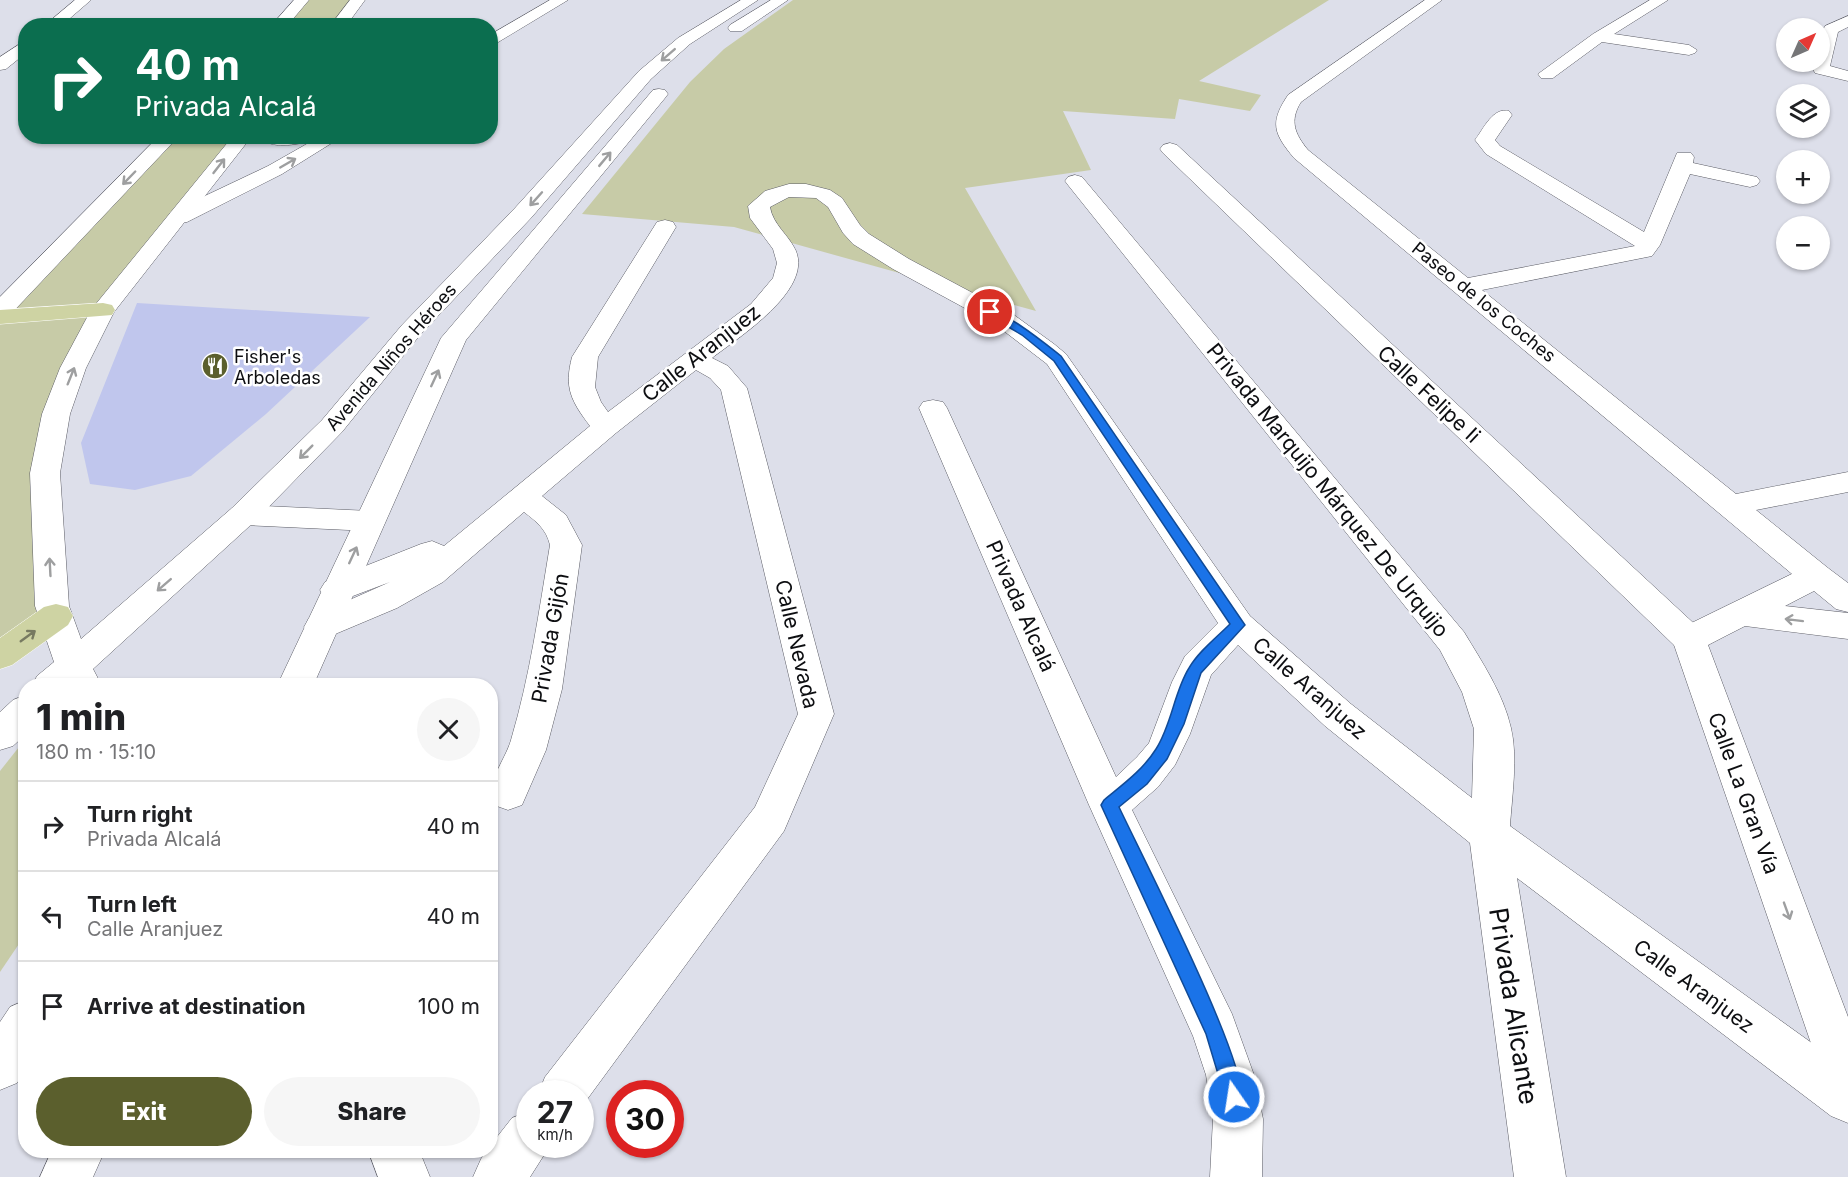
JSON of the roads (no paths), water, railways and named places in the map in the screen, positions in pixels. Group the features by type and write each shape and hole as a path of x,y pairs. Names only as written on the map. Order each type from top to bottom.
{"main road":[{"path":"0,317 103,309"},
{"path":"0,656 56,616"}],"street":[{"path":"61,18 84,0"},
{"path":"285,18 302,0"},
{"path":"343,18 358,0"},
{"path":"498,37 561,0"},
{"name":"Avenida Niños Héroes","path":"69,678 243,515 332,426 411,330 523,213 645,75 684,41 751,0"},
{"name":"Avenida Niños Héroes","path":"299,678 454,338 680,69 703,49 781,0"},
{"name":"Paseo de los Coches","path":"1435,0 1294,99 1286,110 1284,123 1287,137 1301,153 1848,600"},
{"path":"1547,74 1599,37 1661,0"},
{"path":"1848,21 1831,29 1821,69 1848,76"},
{"path":"1599,37 1689,50"},
{"path":"0,50 18,46"},
{"path":"0,65 18,50"},
{"path":"1503,115 1485,140 1493,150 1649,245"},
{"path":"0,311 162,144"},
{"path":"69,678 52,606 45,473 56,414 74,368 103,309 237,144"},
{"path":"179,217 275,170 320,144"},
{"name":"Calle Felipe Ii","path":"1170,149 1689,639"},
{"path":"1465,286 1628,256 1644,251 1649,245 1684,162 1750,181"},
{"name":"Privada Marquijo Márquez De Urquijo","path":"1075,181 1452,641 1480,691 1493,729 1494,777 1489,834"},
{"name":"Calle Aranjuez","path":"321,627 385,599 431,574 606,427 760,309 784,279 788,263 784,249 761,218 759,206 772,196 789,191 807,190 837,202 854,233 862,240 895,261 1025,333 1058,359 1238,625 1346,721 1489,834 1848,1099"},
{"path":"606,427 581,391 580,375 585,357 665,227"},
{"name":"Calle Nevada","path":"573,1080 770,819 816,714 734,388 719,372 694,359"},
{"name":"Privada Alcalá","path":"933,408 1109,805 1215,1031 1230,1074 1238,1119 1236,1177"},
{"path":"1731,506 1848,482"},
{"name":"Privada Gijón","path":"508,793 527,750 544,689 566,545 563,530 552,518 523,497"},
{"path":"243,515 370,520"},
{"name":"Calle Aranjuez","path":"337,590 384,573 483,530"},
{"path":"1689,639 1816,576"},
{"path":"1741,613 1848,626"},
{"path":"1109,805 1141,779 1161,755 1176,724 1194,671 1208,653 1238,625"},
{"name":"Calle La Gran Vía","path":"1689,639 1848,1081"},
{"path":"0,735 18,718"},
{"name":"Privada Alicante","path":"1489,834 1540,1177"},
{"path":"0,1066 18,1036"},
{"path":"499,1177 516,1155"},
{"path":"66,1177 76,1158"},
{"path":"396,1158 404,1177"}],"place":[{"name":"Fisher's Arboledas","path":"215,366"}]}
